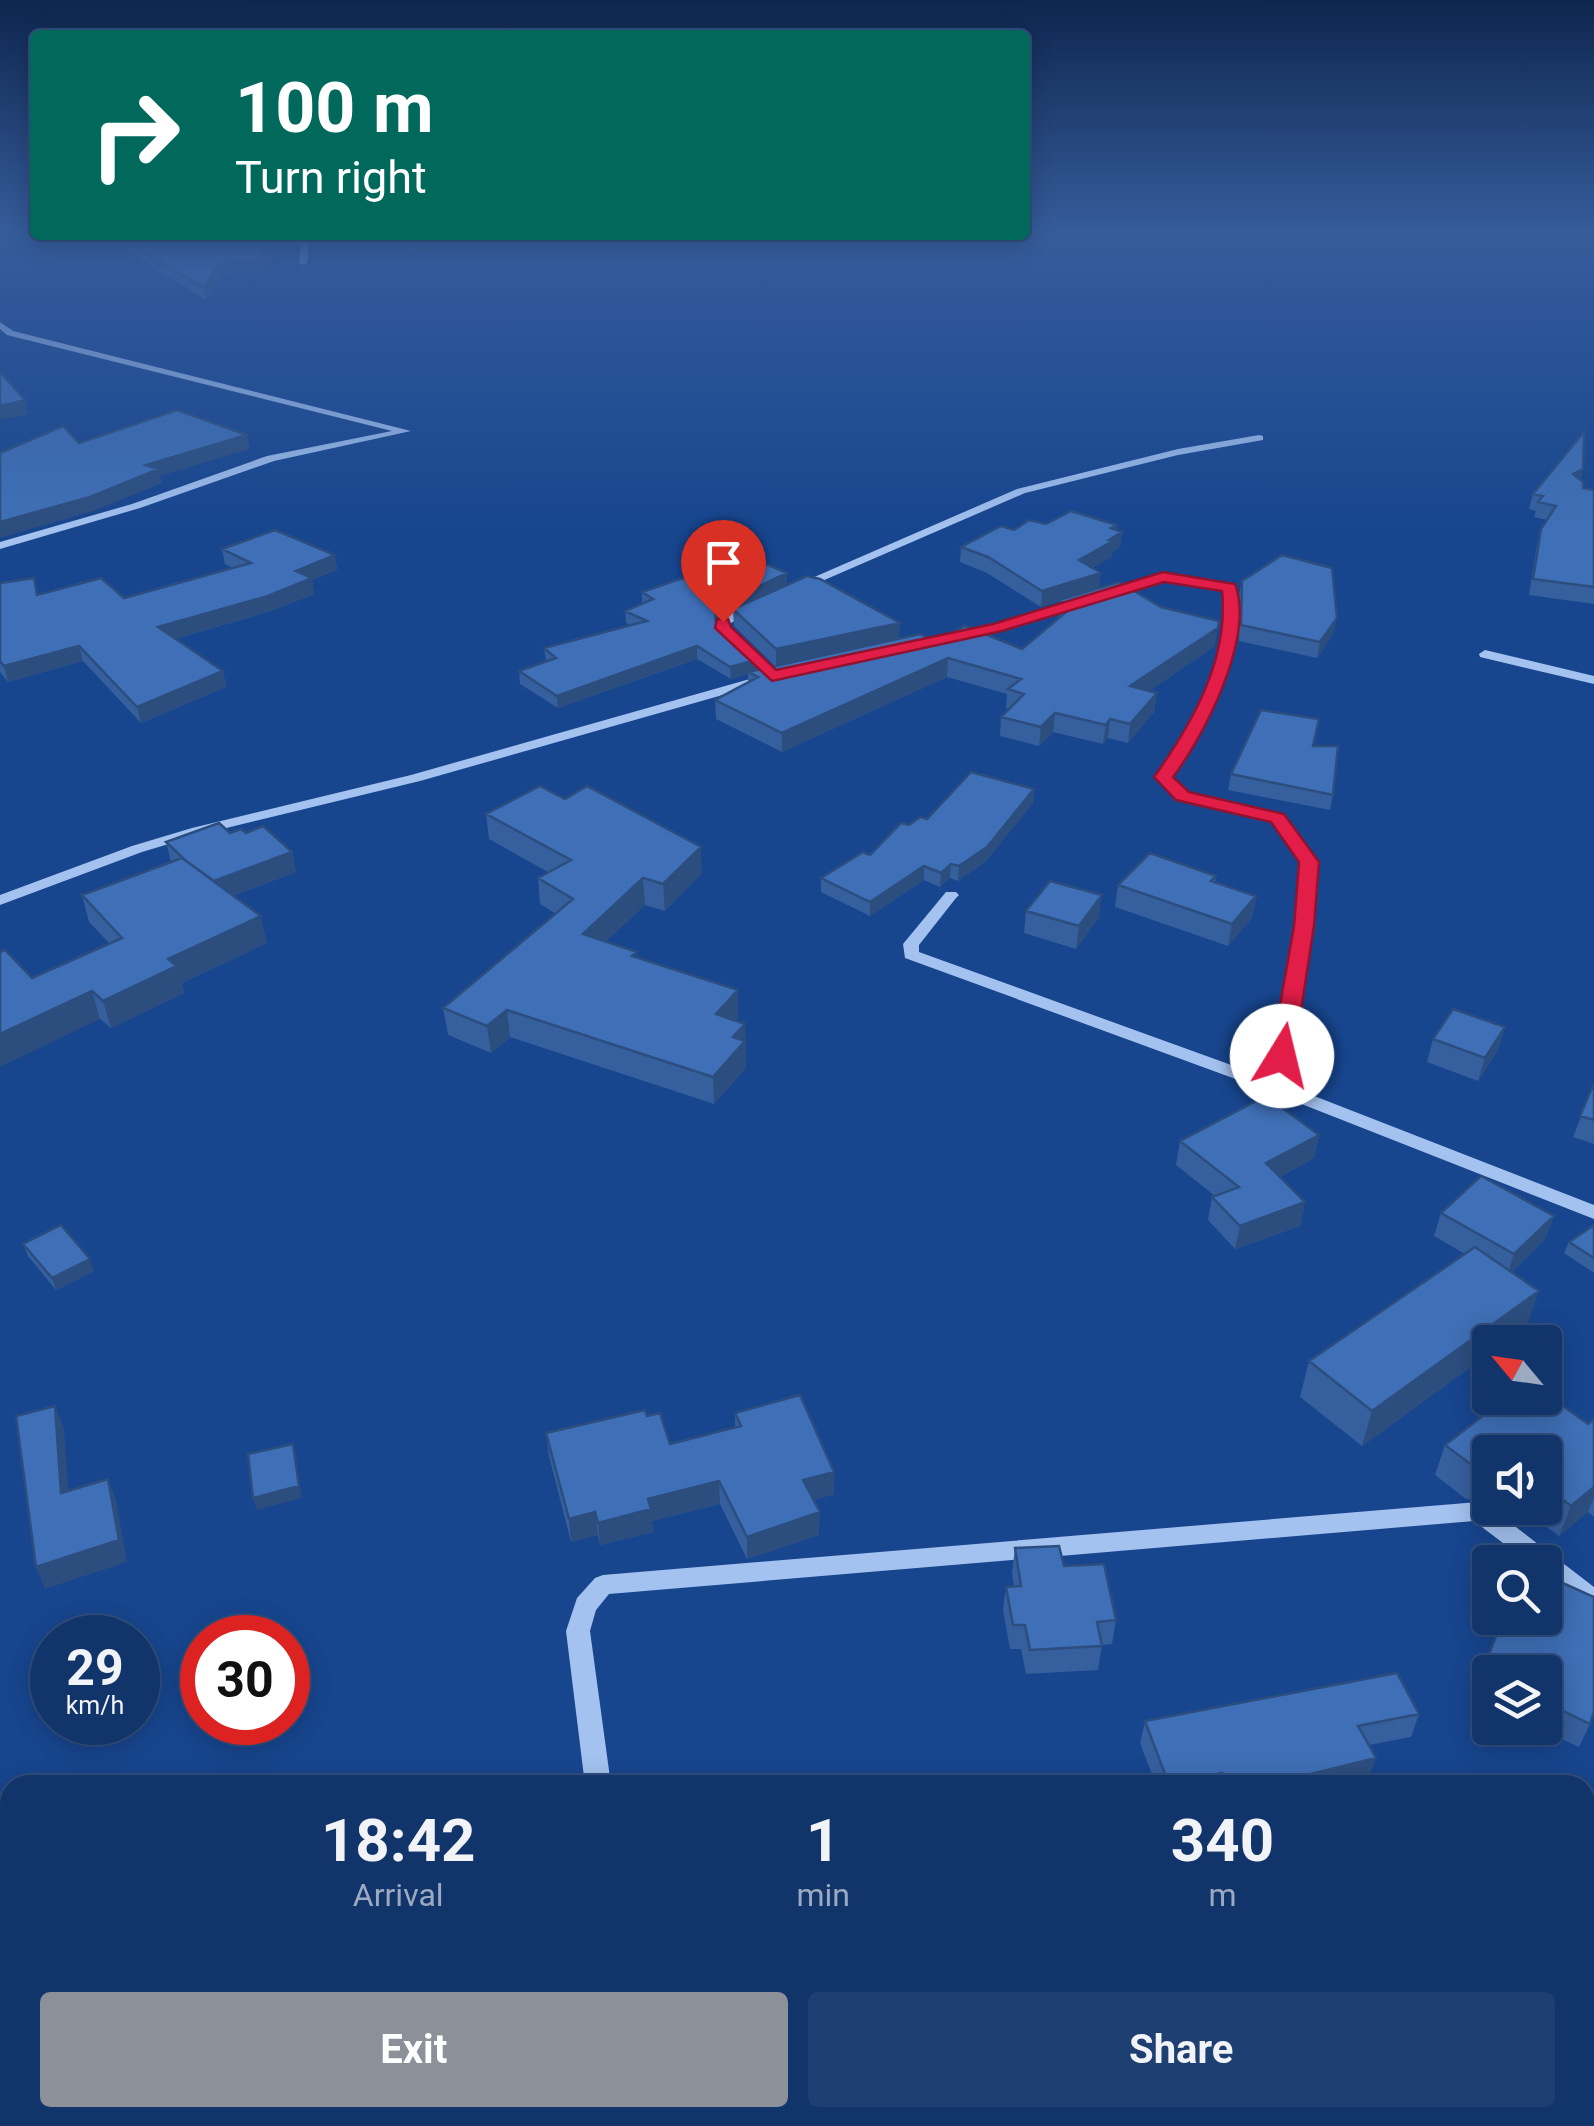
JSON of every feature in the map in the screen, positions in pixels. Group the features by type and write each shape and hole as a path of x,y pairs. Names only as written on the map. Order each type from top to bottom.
{"street":[{"path":"0,546 136,506 271,458 406,431 9,331"},
{"path":"783,593 1021,492 1178,452 1259,438"},
{"path":"940,640 997,628 1163,577 1230,588 1232,612 1217,682 1189,743 1163,777 1183,796 1278,818 1309,862 1304,926 1277,1088"},
{"path":"765,601 723,622 723,628 772,676"},
{"path":"1485,654 1594,680"},
{"path":"0,900 136,848 415,778 791,672"},
{"path":"951,894 911,944 912,955 1277,1088 1594,1212"},
{"path":"597,1775 578,1631 585,1605 603,1586 1478,1510 1522,1545"},
{"path":"1562,1576 1594,1601"}],"building":[{"path":"0,372 25,400 0,406"},
{"path":"177,410 247,435 146,465 159,469 90,497 0,522 0,453 63,426 79,443"},
{"path":"1584,432 1583,469 1573,474 1583,482 1583,488 1594,490 1594,587 1533,579 1541,529 1556,506 1538,502 1543,496 1533,494"},
{"path":"1071,511 1117,525 1111,528 1122,532 1079,560 1101,573 1042,591 988,557 961,547 1001,526 1014,530 1029,520 1046,524"},
{"path":"275,530 335,555 296,571 312,578 268,596 158,627 223,671 137,707 79,646 4,666 0,661 0,583 34,578 37,595 101,578 124,598 251,563 222,549"},
{"path":"1282,555 1332,568 1337,618 1320,642 1241,625 1242,581"},
{"path":"747,556 787,573 715,607 716,622 756,660 730,667 697,646 557,696 519,671 556,658 544,648 647,621 625,611 653,599 642,592"},
{"path":"807,576 820,579 900,623 776,649 733,609"},
{"path":"1119,582 1161,607 1219,621 1218,628 1130,686 1157,693 1130,724 1110,719 1106,725 1055,713 1041,727 1001,717 1024,694 1008,689 1021,679 948,658 782,733 715,700 758,677 748,672 920,634 935,642 965,626 1022,649 1072,607 1059,600"},
{"path":"1261,710 1319,719 1313,746 1338,746 1333,795 1231,774"},
{"path":"971,772 1034,789 987,847 941,873 924,866 870,902 821,878 863,852 870,855 901,823 909,825 920,817 927,819"},
{"path":"540,786 565,799 587,786 701,847 663,884 643,878 583,934 637,952 632,956 738,990 716,1014 745,1024 733,1037 745,1041 713,1077 507,1010 487,1026 443,1008 573,899 538,878 571,860 486,814"},
{"path":"219,823 230,833 241,829 246,833 263,826 292,852 214,881 166,842"},
{"path":"1150,853 1216,876 1211,881 1256,896 1232,924 1118,885"},
{"path":"182,858 261,916 168,959 177,966 103,1001 92,991 0,1034 0,952 5,950 32,978 122,938 82,895"},
{"path":"1050,881 1102,895 1079,926 1026,911"},
{"path":"1453,1009 1505,1027 1485,1058 1433,1039"},
{"path":"1594,1083 1594,1120 1580,1116"},
{"path":"1266,1096 1319,1135 1266,1163 1305,1202 1240,1226 1212,1197 1239,1187 1180,1141"},
{"path":"1481,1176 1554,1216 1514,1254 1441,1213"},
{"path":"61,1225 90,1259 52,1278 23,1244"},
{"path":"1594,1225 1594,1258 1569,1242"},
{"path":"1475,1247 1539,1291 1492,1325 1472,1325 1472,1339 1372,1411 1309,1361"},
{"path":"800,1395 834,1472 803,1480 820,1512 747,1537 719,1481 648,1499 651,1509 598,1523 595,1512 569,1519 546,1433 645,1410 647,1416 660,1413 670,1444 741,1426 735,1413"},
{"path":"1562,1405 1588,1424 1594,1419 1594,1487 1571,1506 1562,1499 1562,1435 1472,1435 1472,1465 1445,1445 1484,1415 1562,1415"},
{"path":"55,1406 61,1493 108,1479 119,1540 36,1567 16,1416"},
{"path":"293,1444 299,1486 253,1498 248,1454"},
{"path":"1059,1546 1064,1566 1104,1564 1116,1620 1097,1622 1102,1646 1030,1650 1025,1625 1013,1625 1006,1587 1021,1586 1015,1548"},
{"path":"1562,1583 1594,1597 1594,1712 1590,1724 1562,1710 1562,1655 1489,1655 1496,1635 1562,1635"},
{"path":"1397,1673 1419,1714 1358,1726 1376,1758 1310,1775 1165,1775 1145,1721"}],"route":[{"path":"723,622 723,628 772,676 997,628 1163,577 1230,588 1232,612 1217,682 1189,743 1163,777 1183,796 1278,818 1309,862 1304,926 1282,1056"}]}
